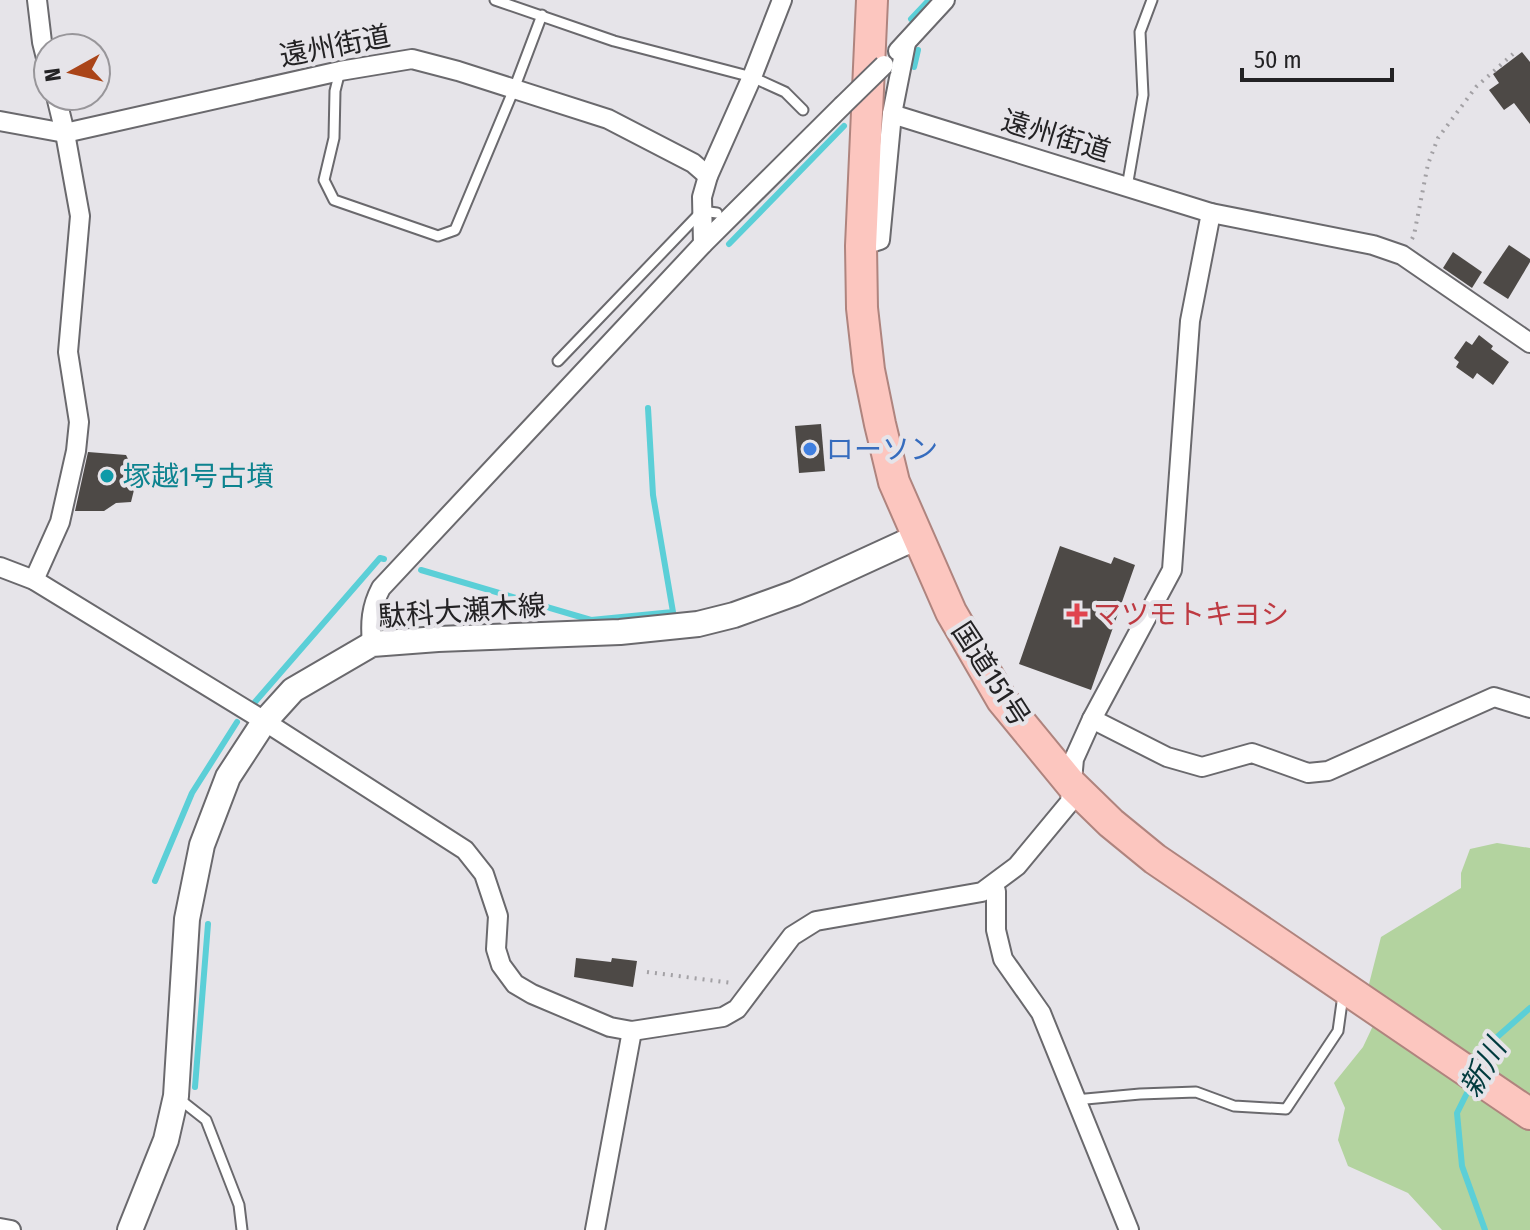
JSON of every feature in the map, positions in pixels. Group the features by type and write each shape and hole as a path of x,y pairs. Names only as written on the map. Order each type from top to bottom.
{"highway":[{"name":"国道151号","path":"872,0 861,246 862,308 869,370 894,482 951,612 1002,700 1071,784 1111,823 1155,859 1530,1114"}],"main road":[{"name":"駄科大瀬木線","path":"130,1230 166,1140 176,1096 187,919 202,845 228,777 264,722 293,690 372,644 620,632 698,624 795,593 917,537"}],"street":[{"path":"37,0 41,32"},
{"path":"703,244 710,212 702,197 708,176 782,0"},
{"path":"372,644 370,621 374,600 381,588 703,244 906,43 945,0"},
{"path":"861,246 880,240 892,114 906,43"},
{"name":"遠州街道","path":"0,121 65,133 340,71 412,59 608,119 693,163 708,176"},
{"path":"34,580 60,522 76,451 79,422 68,352 80,216 60,112"},
{"name":"遠州街道","path":"892,114 1211,213 1373,245 1402,255 1530,343"},
{"path":"0,567 34,580 465,850 484,874 498,916 496,949 501,965 515,984 610,1027 632,1031 723,1017 737,1009 792,936 816,921 982,892 1017,866 1070,802 1074,759 1092,719 1172,570 1190,321 1211,213"},
{"path":"1092,719 1167,757 1202,767 1252,753 1308,773 1328,771 1494,697 1530,708"},
{"path":"992,886 996,891 996,930 1003,959 1041,1013 1129,1230"},
{"path":"595,1230 632,1031"},
{"path":"0,1228 11,1230"}],"lane":[{"path":"495,0 614,41 752,77 785,92 803,110"},
{"path":"1127,187 1143,95 1140,32 1152,0"},
{"path":"340,71 335,91 334,138 324,180 334,200 438,236 455,230 542,15"},
{"path":"558,361 710,212"},
{"path":"1075,1100 1196,1092 1234,1106 1286,1109 1338,1031 1350,992"},
{"path":"176,1096 206,1120 239,1205 242,1230"}],"path":[{"path":"1402,255 1414,235 1428,164 1438,138 1476,87 1513,54"},
{"path":"647,972 754,986"}],"green space":[{"path":"1497,843 1530,848 1530,1230 1442,1230 1408,1193 1348,1166 1338,1140 1345,1108 1334,1083 1363,1047 1379,1013 1369,984 1381,937 1461,888 1461,873 1470,849"}],"building":[{"path":"1522,52 1530,62 1530,124 1514,103 1504,110 1489,90 1499,83 1493,74"},
{"path":"1509,245 1530,262 1508,299 1483,283"},
{"path":"1453,252 1482,272 1472,288 1443,268"},
{"path":"1479,335 1509,362 1493,385 1477,373 1473,379 1456,367 1459,362 1454,358 1466,341 1472,345"},
{"name":"ローソン","path":"821,424 825,471 799,473 795,426"},
{"name":"塚越1号古墳","path":"88,452 126,455 136,482 131,502 116,503 104,511 75,511"},
{"name":"マツモトキヨシ","path":"1060,546 1111,564 1114,557 1135,565 1091,690 1019,664"},
{"path":"576,958 637,961 633,987 574,977"}],"waterway":[{"path":"911,19 929,0"},
{"path":"914,67 918,50"},
{"path":"729,244 844,126"},
{"path":"421,570 591,620 673,612 653,495 648,408"},
{"path":"255,702 380,558 384,559"},
{"path":"155,881 192,793 237,722"},
{"path":"195,1087 208,924"},
{"name":"新川","path":"1480,1068 1496,1038 1530,1008"},
{"name":"新川","path":"1471,1085 1457,1113 1462,1166 1485,1230"}],"place":[{"name":"ローソン","path":"810,449"},
{"name":"塚越1号古墳","path":"107,476"},
{"name":"マツモトキヨシ","path":"1077,614"}]}
